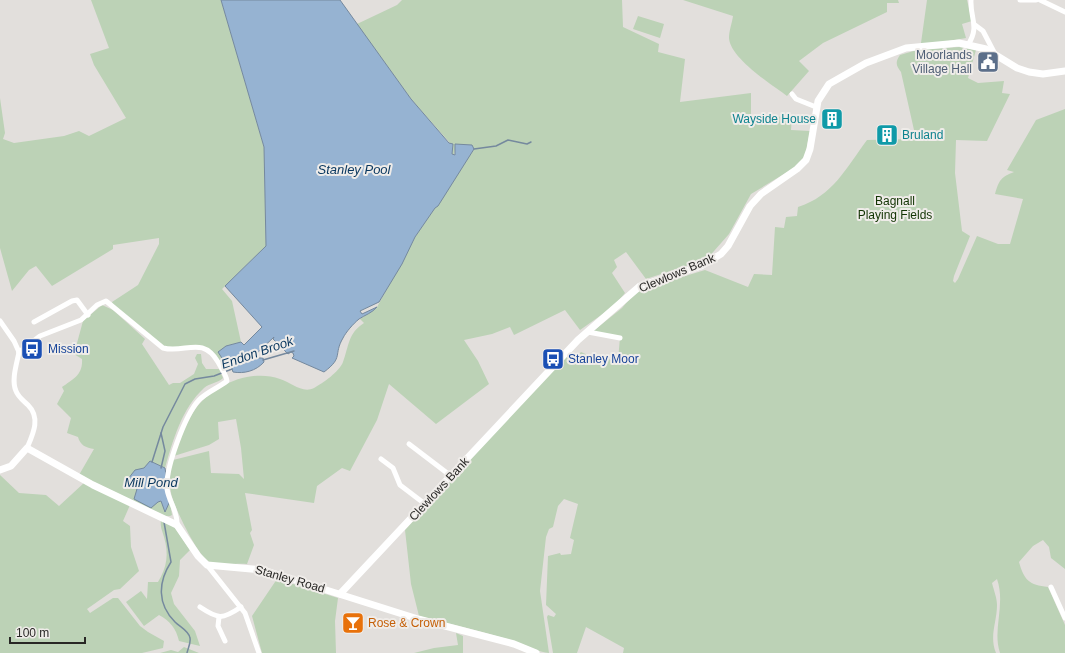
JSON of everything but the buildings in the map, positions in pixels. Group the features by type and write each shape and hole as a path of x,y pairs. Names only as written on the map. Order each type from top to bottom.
{"street":[{"path":"968,45 975,32 970,0"},
{"path":"1020,0 1036,0"},
{"path":"1040,0 1065,12"},
{"path":"975,25 983,31 996,54"},
{"name":"Clewlows Bank","path":"340,594 558,360 588,332 640,286 701,266 714,260 721,254 750,206 761,194 797,170 806,160 810,149 816,107 821,95 829,84 866,63 906,48 959,43 996,54 1017,68 1029,72 1043,74 1065,72"},
{"path":"792,94 796,99 816,107"},
{"path":"34,322 72,301 77,300 88,315"},
{"path":"19,352 40,336 81,320 97,305 106,301 162,348 169,350 201,347 213,354 226,375 227,381 198,401 191,412 172,455 168,471 167,490 178,518 177,525"},
{"path":"0,321 11,336 19,352 14,386 19,396 30,406 36,421 27,448 11,466 0,470"},
{"path":"588,332 620,338"},
{"path":"409,444 451,476"},
{"path":"27,448 93,485 177,525 198,556 207,565 245,613 259,653"},
{"path":"381,459 393,468 400,485 425,504"},
{"name":"Stanley Road","path":"207,565 264,570 418,619 514,644 536,653"},
{"path":"1051,587 1065,618"},
{"path":"200,607 212,616 219,617 226,616 241,607"},
{"path":"219,617 218,626 224,641"}],"green space":[{"path":"91,0 221,0 264,147 266,246 222,289 232,301 241,342 226,346 222,361 227,366 223,368 208,349 201,346 172,348 162,346 113,306 112,302 138,285 159,244 159,238 113,245 113,249 52,286 36,266 29,270 12,291 0,248 0,98 5,133 3,139 14,143 64,136 79,131 89,136 126,118 94,65 90,54 109,48"},
{"path":"402,0 622,0 623,27 659,44 658,52 685,59 680,102 751,93 751,116 792,117 791,130 810,131 805,156 794,168 751,194 729,234 707,259 646,279 626,252 614,260 617,267 612,273 625,293 614,306 580,330 565,310 514,335 510,327 492,334 464,340 478,361 489,384 436,424 389,384 377,420 350,471 342,468 317,486 314,503 245,493 252,530 250,533 254,545 247,564 223,564 210,562 205,559 193,542 173,499 170,480 173,460 209,451 211,473 239,474 244,479 241,448 236,419 218,422 219,439 209,445 174,456 185,427 194,411 210,394 221,387 244,378 268,376 284,380 305,390 314,388 330,377 341,366 352,336 364,323 360,319 377,307 415,237 474,149 456,144 454,155 452,154 453,144 450,143 411,99 357,24 397,5"},
{"path":"683,0 898,0 899,3 887,3 887,12 823,43 799,61 809,71 787,96 762,78 736,54 731,46 729,38 733,16"},
{"path":"927,0 967,0 972,21 962,24 966,38 937,43 921,43"},
{"path":"638,16 664,24 660,38 633,29"},
{"name":"Bagnall Playing Fields","path":"959,47 976,50 968,78 978,83 1004,81 1002,93 1010,94 987,141 956,140 955,173 962,231 970,236 954,276 953,281 955,283 977,236 998,244 1010,244 1023,199 995,194 998,185 1003,177 1014,172 1007,170 1036,120 1065,109 1065,569 1051,558 1049,547 1043,540 1033,546 1019,562 1025,577 1028,580 1036,585 1048,587 1065,625 1065,653 1000,653 997,635 1000,598 997,579 992,583 997,602 993,635 996,653 623,653 624,648 586,627 577,653 553,653 547,617 548,615 554,617 556,614 546,605 548,556 560,553 561,555 571,554 574,540 570,538 578,504 564,499 558,506 553,527 549,529 546,537 540,591 549,653 541,652 518,642 419,616 411,584 405,530 567,355 573,360 581,352 590,356 618,361 620,337 592,332 622,308 636,291 705,270 748,287 754,274 772,275 775,227 784,228 786,217 797,216 798,207 821,196 830,188 845,171 867,140 916,139 901,72 897,64 897,60 900,55 917,50"},
{"path":"102,305 113,310 145,339 142,344 169,385 173,383 180,383 194,374 198,364 195,358 197,354 201,354 202,363 206,369 219,369 223,378 206,386 196,396 179,425 165,468 150,461 137,489 158,502 162,501 165,512 170,501 172,515 170,516 165,516 79,475 94,449 84,446 78,437 67,433 71,418 57,404 64,391 62,387 73,379 81,369 82,359 74,354 83,321"},
{"path":"0,475 19,493 46,495 59,506 85,482 130,505 123,521 130,526 131,547 139,571 120,589 114,590 87,609 90,613 113,598 118,598 140,626 164,641 163,648 142,653 0,653"},
{"path":"161,519 175,528 190,550 180,560 179,576 171,593 174,604 195,631 200,646 179,641 172,625 159,615 144,626 126,602 141,591 147,599 148,582 158,582 163,571 167,555"},
{"path":"277,579 338,598 335,621 336,653 262,653 252,616"},
{"path":"456,633 463,636 463,653 414,653 434,648 458,645"},
{"path":"184,647 199,653 160,653 171,650 178,652"}],"water":[{"name":"Stanley Pool","path":"221,0 340,0 411,99 449,143 453,144 452,154 455,155 455,144 472,145 474,149 438,206 435,208 415,237 402,264 379,302 360,311 362,314 377,307 359,319 352,326 340,344 334,363 324,372 292,358 294,356 293,353 291,352 288,354 273,339 274,337 254,356 256,358 263,358 264,362 257,368 250,371 241,373 233,372 231,366 227,366 218,352 226,346 241,342 244,345 262,327 225,286 266,246 264,147"},
{"name":"Mill Pond","path":"150,461 165,468 170,501 165,512 161,501 151,508 134,499 137,489 130,485 128,479 135,470 144,468"}],"waterway":[{"path":"474,149 496,146 508,140 527,144 531,142"},
{"name":"Endon Brook","path":"263,360 294,351"},
{"name":"Endon Brook","path":"152,462 163,427 185,384 195,379 214,376 232,369"},
{"path":"161,433 165,451 161,468"},
{"name":"Endon Brook","path":"164,522 171,562 162,585 162,600 169,615 186,631 190,638 187,653"}],"place":[{"name":"Moorlands Village Hall","path":"988,62"},
{"name":"Wayside House","path":"832,119"},
{"name":"Bruland","path":"887,135"},
{"name":"Mission","path":"32,349"},
{"name":"Stanley Moor","path":"553,359"},
{"name":"Rose & Crown","path":"353,623"}]}
